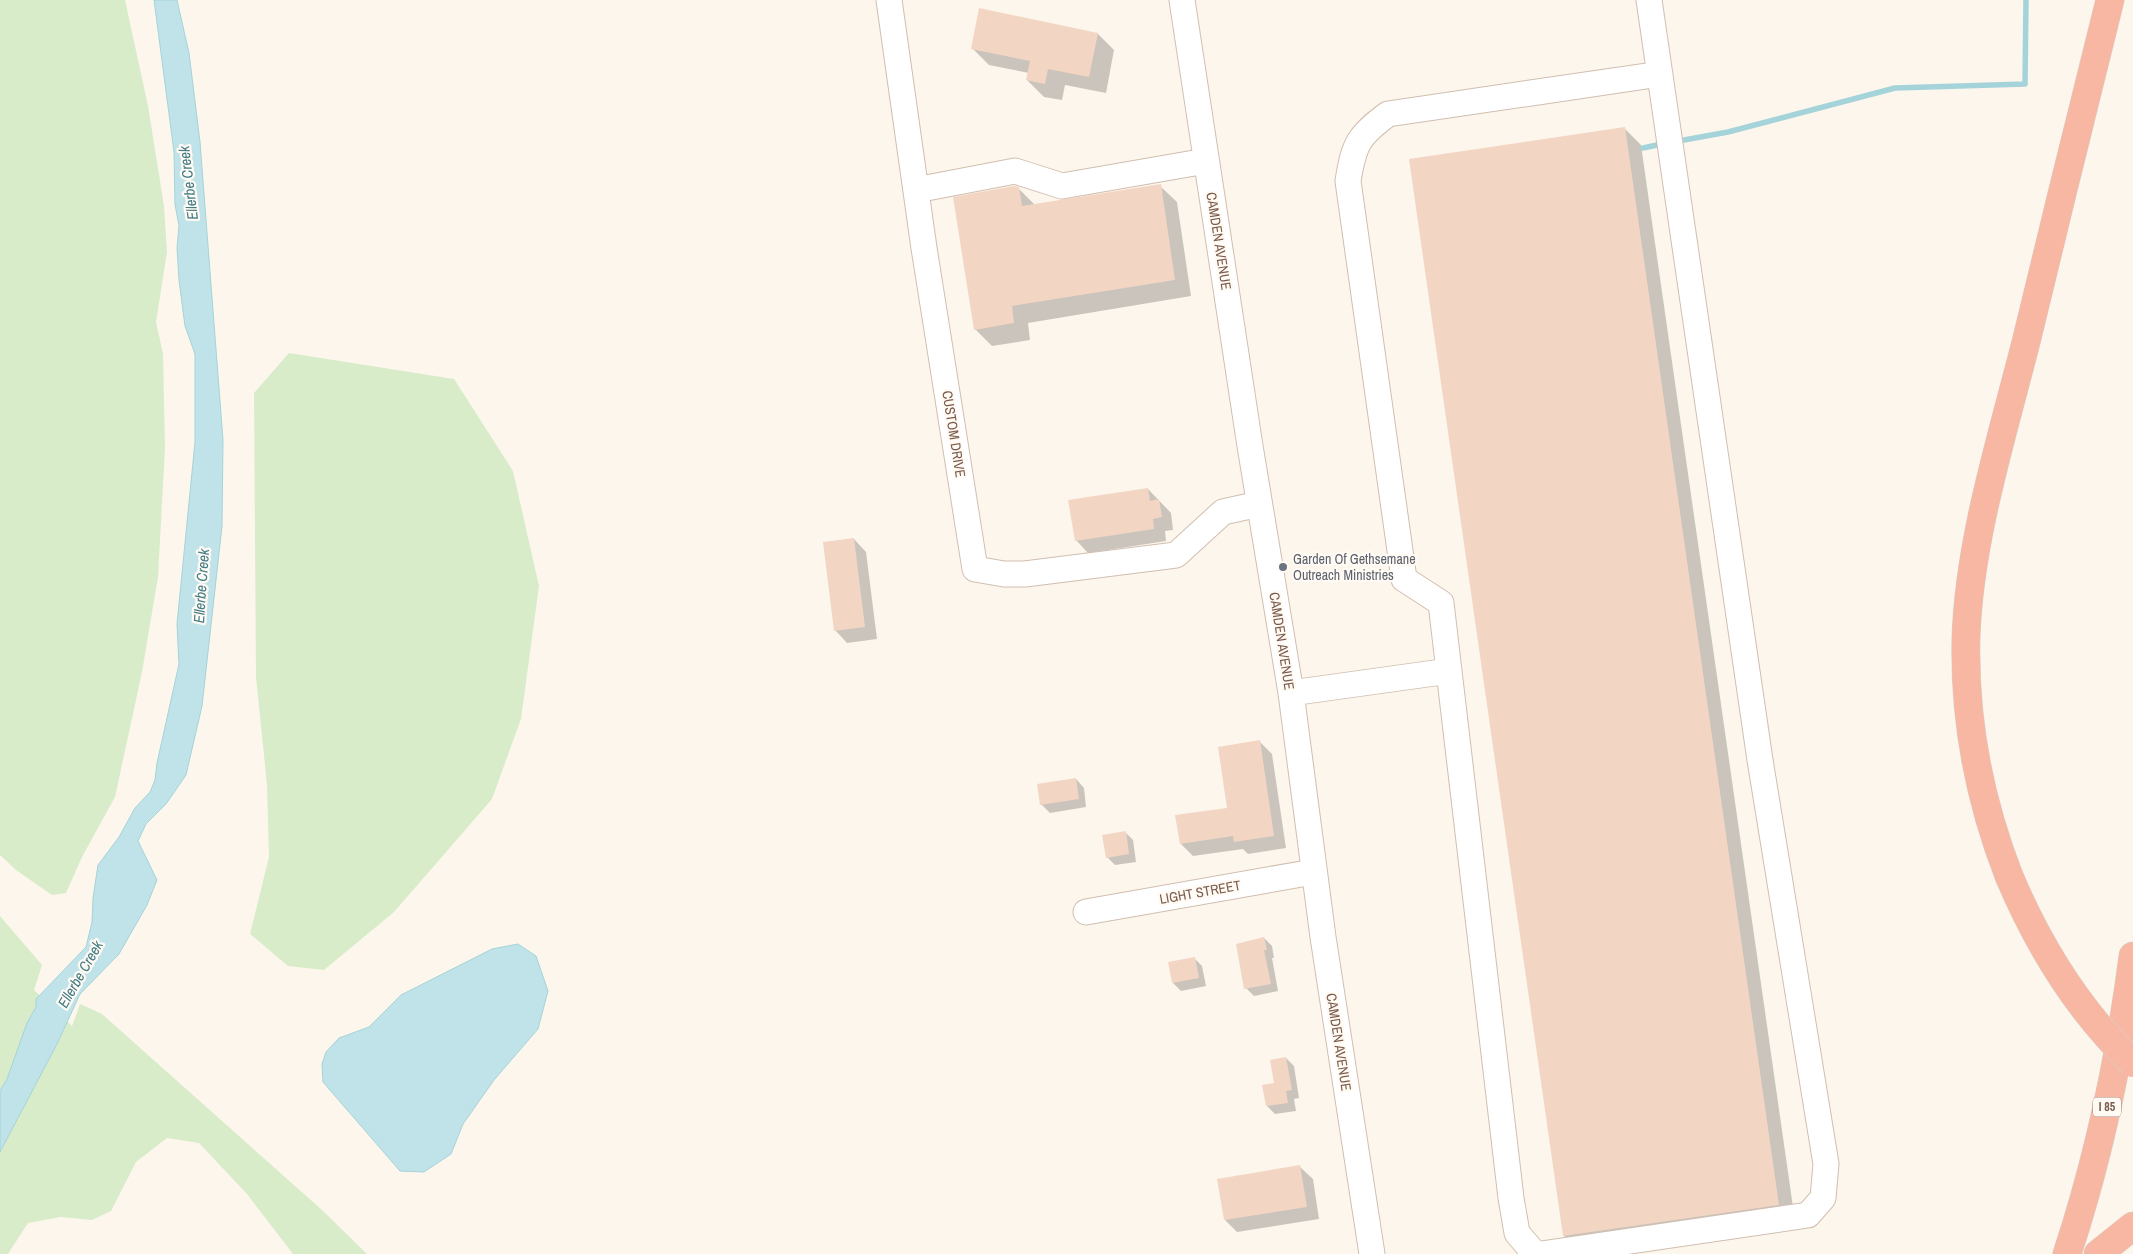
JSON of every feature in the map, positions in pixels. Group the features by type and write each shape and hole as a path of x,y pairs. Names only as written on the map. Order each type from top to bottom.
{"highway":[{"path":"2110,0 1984,511 1969,606 1966,668 1970,732 1982,794 2009,876 2032,924 2064,979 2104,1031 2133,1062"},
{"name":"I 85","path":"2067,1254 2108,1104 2120,1042 2133,956"},
{"path":"2098,1254 2133,1226"},
{"path":"2127,1254 2133,1232"}],"street":[{"name":"CUSTOM DRIVE","path":"889,0 916,190 975,569 1004,574 1025,574 1176,555 1223,512 1259,504"},
{"name":"CAMDEN AVENUE","path":"1182,0 1259,504 1291,693 1313,872 1372,1254"},
{"path":"1541,1254 1808,1215 1823,1198 1826,1164 1759,750 1649,0"},
{"path":"1535,1254 1517,1233 1510,1198 1441,603 1404,579 1348,181 1352,154 1366,130 1388,114 1660,74"},
{"path":"916,190 1015,171 1062,186 1206,161"},
{"path":"1291,693 1450,672"},
{"name":"LIGHT STREET","path":"1086,912 1313,872"}],"green space":[{"path":"0,0 125,0 148,106 164,206 167,252 156,322 163,354 165,448 158,577 142,672 115,797 82,857 66,893 52,895 16,870 0,855"},
{"path":"289,353 454,379 513,471 539,586 521,719 492,799 394,912 324,970 288,966 250,934 269,857 267,785 256,677 254,393"},
{"path":"0,916 42,965 34,990 72,1026 80,1004 102,1014 322,1210 367,1254 293,1254 247,1194 199,1143 167,1138 136,1162 111,1211 92,1220 61,1217 28,1223 8,1254 0,1254"}],"water":[{"name":"Ellerbe Creek","path":"154,0 177,0 189,53 200,142 223,440 222,526 202,706 186,775 166,804 146,824 138,841 157,880 147,905 119,954 80,994 57,1044 0,1152 0,1091 7,1079 27,1023 36,1007 36,999 86,947 92,922 93,898 98,865 119,837 135,808 150,792 155,780 179,664 177,624 195,442 195,354 185,326 179,280 177,248 179,226 175,204 174,152"},
{"path":"518,944 536,956 548,991 538,1029 494,1080 463,1124 451,1154 424,1172 400,1171 323,1082 322,1064 326,1052 339,1038 369,1027 401,995 492,949"}],"building":[{"path":"979,8 1098,33 1089,77 1048,69 1045,84 1026,80 1030,61 971,49"},
{"path":"1625,127 1779,1205 1563,1236 1409,159"},
{"path":"1161,184 1175,280 1012,306 1014,323 974,330 953,197 1014,186 1019,187 1022,206"},
{"path":"1148,488 1150,501 1159,499 1162,517 1153,519 1154,529 1075,541 1068,500"},
{"path":"854,538 865,627 834,631 823,542"},
{"path":"1260,740 1274,836 1234,842 1233,836 1180,844 1175,815 1227,808 1218,747"},
{"path":"1076,778 1079,799 1040,805 1037,784"},
{"path":"1126,831 1129,854 1106,858 1102,835"},
{"path":"1264,937 1267,950 1264,950 1271,984 1244,989 1236,944"},
{"path":"1195,957 1199,978 1172,983 1168,962"},
{"path":"1286,1057 1292,1090 1286,1091 1288,1103 1266,1106 1262,1085 1274,1083 1270,1060"},
{"path":"1300,1165 1307,1207 1224,1220 1217,1179"}],"waterway":[{"path":"1684,140 1728,132 1895,88 2025,84 2026,0"},
{"path":"1643,148 1657,145"}],"place":[{"name":"Garden Of Gethsemane Outreach Ministries","path":"1283,567"}]}
